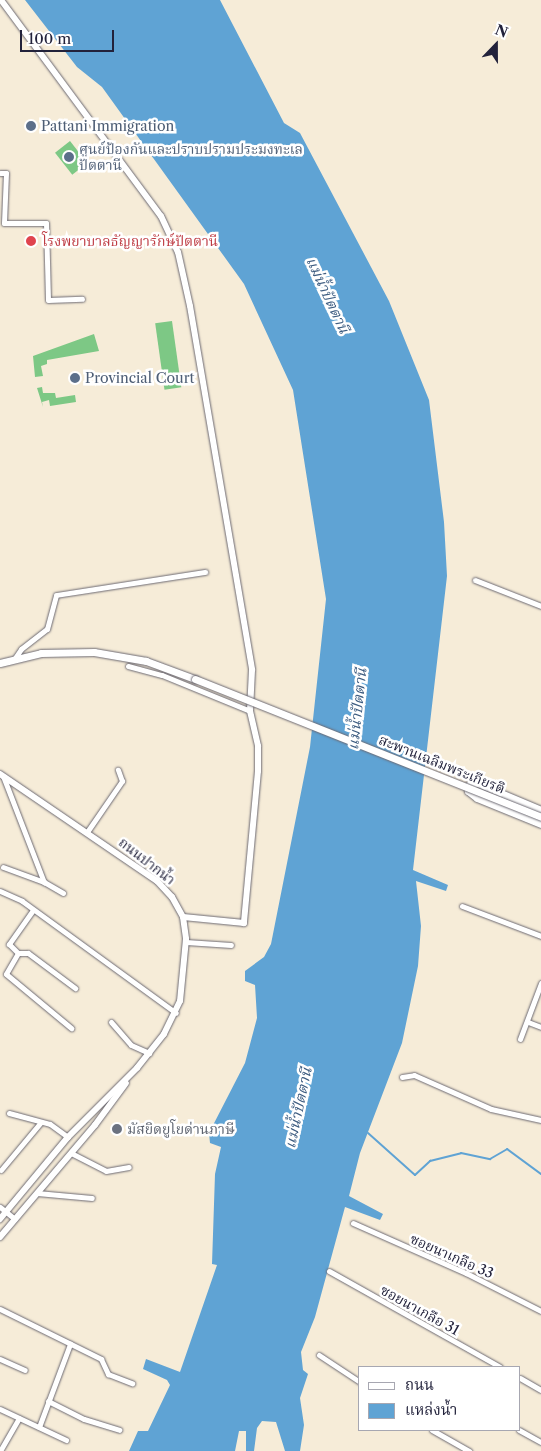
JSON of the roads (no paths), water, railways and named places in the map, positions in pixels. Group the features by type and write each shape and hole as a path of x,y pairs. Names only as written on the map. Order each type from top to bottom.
{"main road":[{"name":"สะพานเฉลิมพระเกียรติ","path":"0,663 15,658 67,652 124,655 195,678 541,817"},
{"path":"541,810 477,783 469,786 468,791 477,798 541,824"}],"street":[{"path":"1,0 148,197 178,252 248,650 252,692 250,710 258,746 258,771 244,923 183,917"},
{"path":"0,173 6,173 4,223 46,223 48,300 82,298"},
{"path":"15,658 21,649 47,629 56,595 205,572"},
{"path":"475,580 541,606"},
{"path":"128,666 162,674 250,710"},
{"path":"87,832 122,781 118,770"},
{"path":"2,775 44,882"},
{"name":"ถนนปากน้ำ","path":"0,1237 71,1152 149,1053 176,1014 185,976 186,942 183,917 172,898 157,881 2,775"},
{"path":"3,867 44,882 63,893"},
{"path":"0,890 33,910 176,1014"},
{"path":"462,906 541,936"},
{"path":"33,910 9,944 18,953 28,953 75,988"},
{"path":"186,942 231,945"},
{"path":"18,953 6,974 71,1028"},
{"path":"520,1040 541,983"},
{"path":"111,1022 131,1045 149,1053"},
{"path":"528,1022 541,1027"},
{"name":"ถนนปากน้ำ","path":"0,1219 3,1210 68,1137 137,1068"},
{"path":"402,1077 414,1075 491,1109 541,1120"},
{"path":"9,1113 57,1127 68,1137"},
{"path":"1,1170 41,1122"},
{"path":"71,1152 106,1170 130,1168"},
{"path":"37,1193 92,1198"},
{"path":"3,1210 15,1219"},
{"name":"ซอยนาเกลือ 33","path":"353,1223 466,1273 541,1312"},
{"name":"ซอยนาเกลือ 31","path":"329,1271 498,1366"},
{"path":"0,1309 101,1359 108,1374 132,1383"},
{"path":"39,1427 70,1344"},
{"path":"320,1356 358,1381"},
{"path":"0,1359 25,1370"},
{"path":"521,1379 541,1390"},
{"path":"48,1401 84,1419 120,1430"},
{"path":"0,1409 66,1440"},
{"path":"0,1451 19,1418"},
{"path":"434,1431 469,1451"},
{"path":"521,1431 541,1442"}],"water":[{"name":"แม่น้ำปัตตานี","path":"25,0 220,0 284,123 300,133 389,301 429,400 444,522 447,576 413,870 448,885 446,891 416,881 421,926 418,966 402,1043 360,1153 349,1196 383,1214 380,1220 345,1207 315,1317 301,1352 303,1370 308,1374 300,1398 304,1425 300,1451 285,1451 276,1422 262,1421 257,1428 254,1451 246,1451 246,1431 239,1431 235,1451 129,1451 138,1431 148,1431 170,1385 167,1380 143,1369 146,1359 180,1372 217,1265 212,1264 215,1174 221,1147 210,1143 209,1133 245,1063 257,1018 255,985 245,981 245,971 264,957 271,944 310,747 326,599 293,390 244,284 102,87 77,67"}],"waterway":[{"path":"368,1133 415,1175 430,1161 461,1153 490,1159 507,1149 541,1174"}],"place":[{"name":"Pattani Immigration","path":"31,126"},
{"name":"ศูนย์ป้องกันและปราบปรามประมงทะเล ปัตตานี","path":"69,157"},
{"name":"โรงพยาบาลธัญญารักษ์ปัตตานี","path":"31,241"},
{"name":"Provincial Court","path":"75,378"},
{"name":"มัสยิดยูโยด่านภาษี","path":"117,1129"}]}
